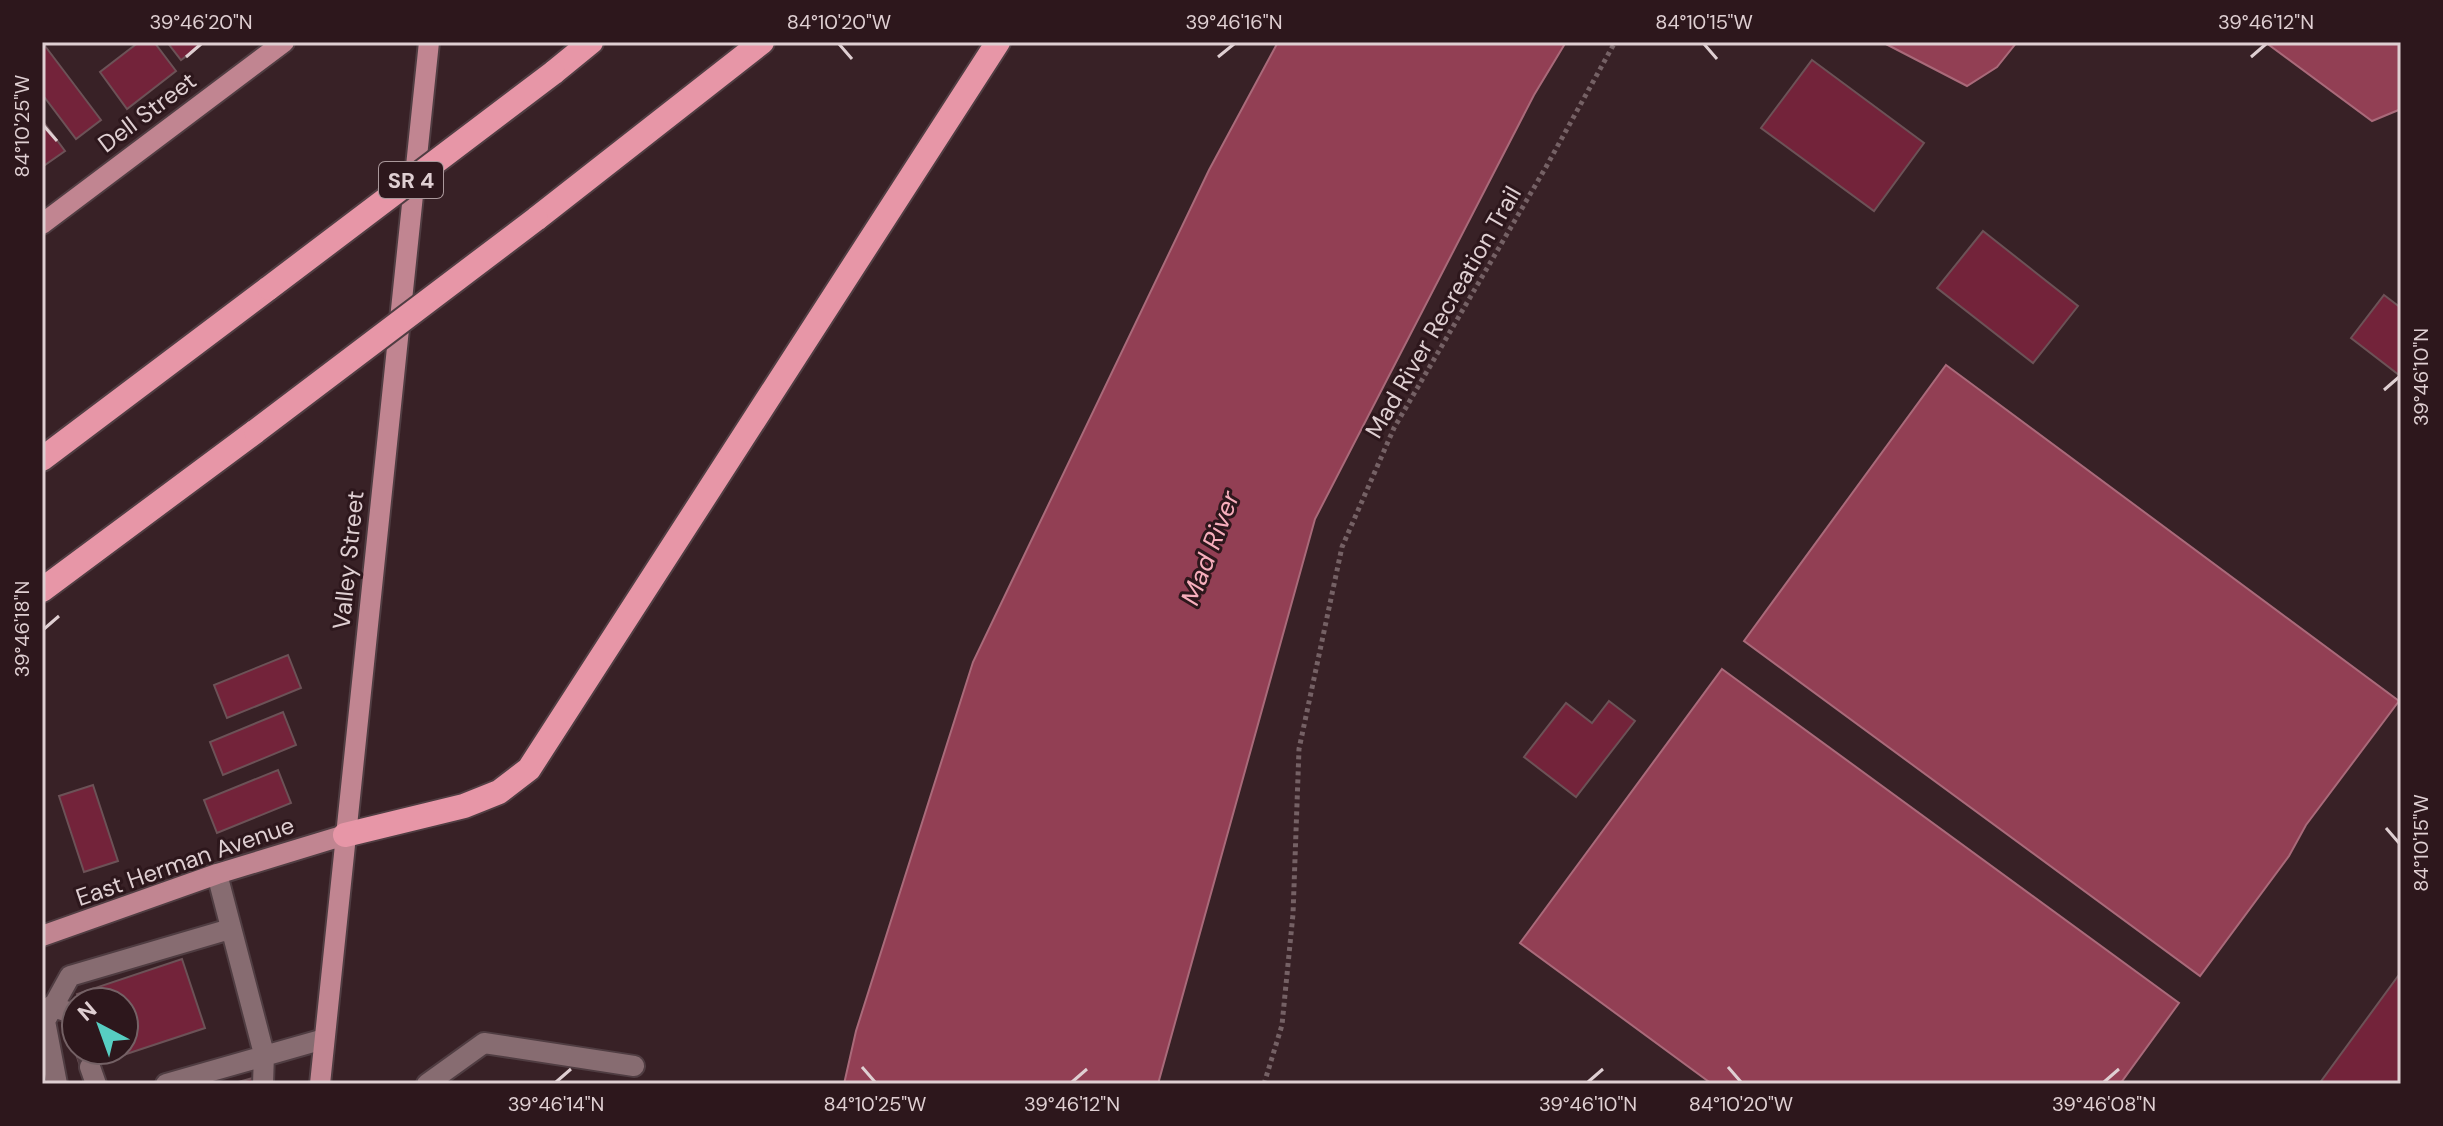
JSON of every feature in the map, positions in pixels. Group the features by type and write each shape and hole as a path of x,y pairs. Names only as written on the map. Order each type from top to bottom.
{"highway":[{"name":"SR 4","path":"42,459 591,42"},
{"path":"42,590 536,219 762,42"},
{"path":"345,835 464,806 499,792 529,769 998,42"}],"main road":[{"name":"Dell Street","path":"42,224 284,42"},
{"name":"Valley Street","path":"320,1084 429,42"},
{"name":"East Herman Avenue","path":"50,934 217,874 345,835"},
{"path":"42,948 50,934"}],"lane":[{"path":"217,874 264,1054 263,1084"},
{"path":"57,1084 45,1021 70,976 230,929"},
{"path":"51,1006 60,1009"},
{"path":"166,1084 199,1079 264,1054 324,1039"},
{"path":"427,1084 484,1043 634,1066"}],"path":[{"name":"Mad River Recreation Trail","path":"1264,1084 1282,1025 1293,914 1299,749 1342,547 1394,428 1615,42"}],"water":[{"name":"Mad River","path":"1278,42 1566,42 1534,95 1315,519 1158,1084 844,1084 856,1031 973,662 1209,170"},
{"path":"1882,42 2017,42 1997,67 1967,86"},
{"path":"2265,42 2401,42 2401,109 2372,121"},
{"path":"1946,365 2399,701 2306,825 2289,856 2200,976 1744,641"},
{"path":"1722,669 2179,1003 2120,1084 1712,1084 1520,943"}],"building":[{"path":"42,42 101,120 76,139 42,94"},
{"path":"139,42 154,42 176,71 127,109 100,72"},
{"path":"167,42 205,42 181,60"},
{"path":"1812,60 1924,143 1874,211 1761,128"},
{"path":"42,120 65,151 42,167"},
{"path":"1983,231 2078,306 2033,363 1937,288"},
{"path":"2384,295 2401,308 2399,375 2351,338"},
{"path":"288,655 301,688 227,718 214,685"},
{"path":"1609,701 1635,721 1576,797 1524,757 1566,703 1592,723"},
{"path":"283,712 296,745 223,775 210,742"},
{"path":"278,770 291,803 217,833 204,800"},
{"path":"93,785 118,861 84,872 59,796"},
{"path":"182,959 205,1028 140,1049 140,986 101,986"},
{"path":"2401,972 2401,1084 2319,1084"},
{"path":"253,1078 252,1084 231,1084"}]}
